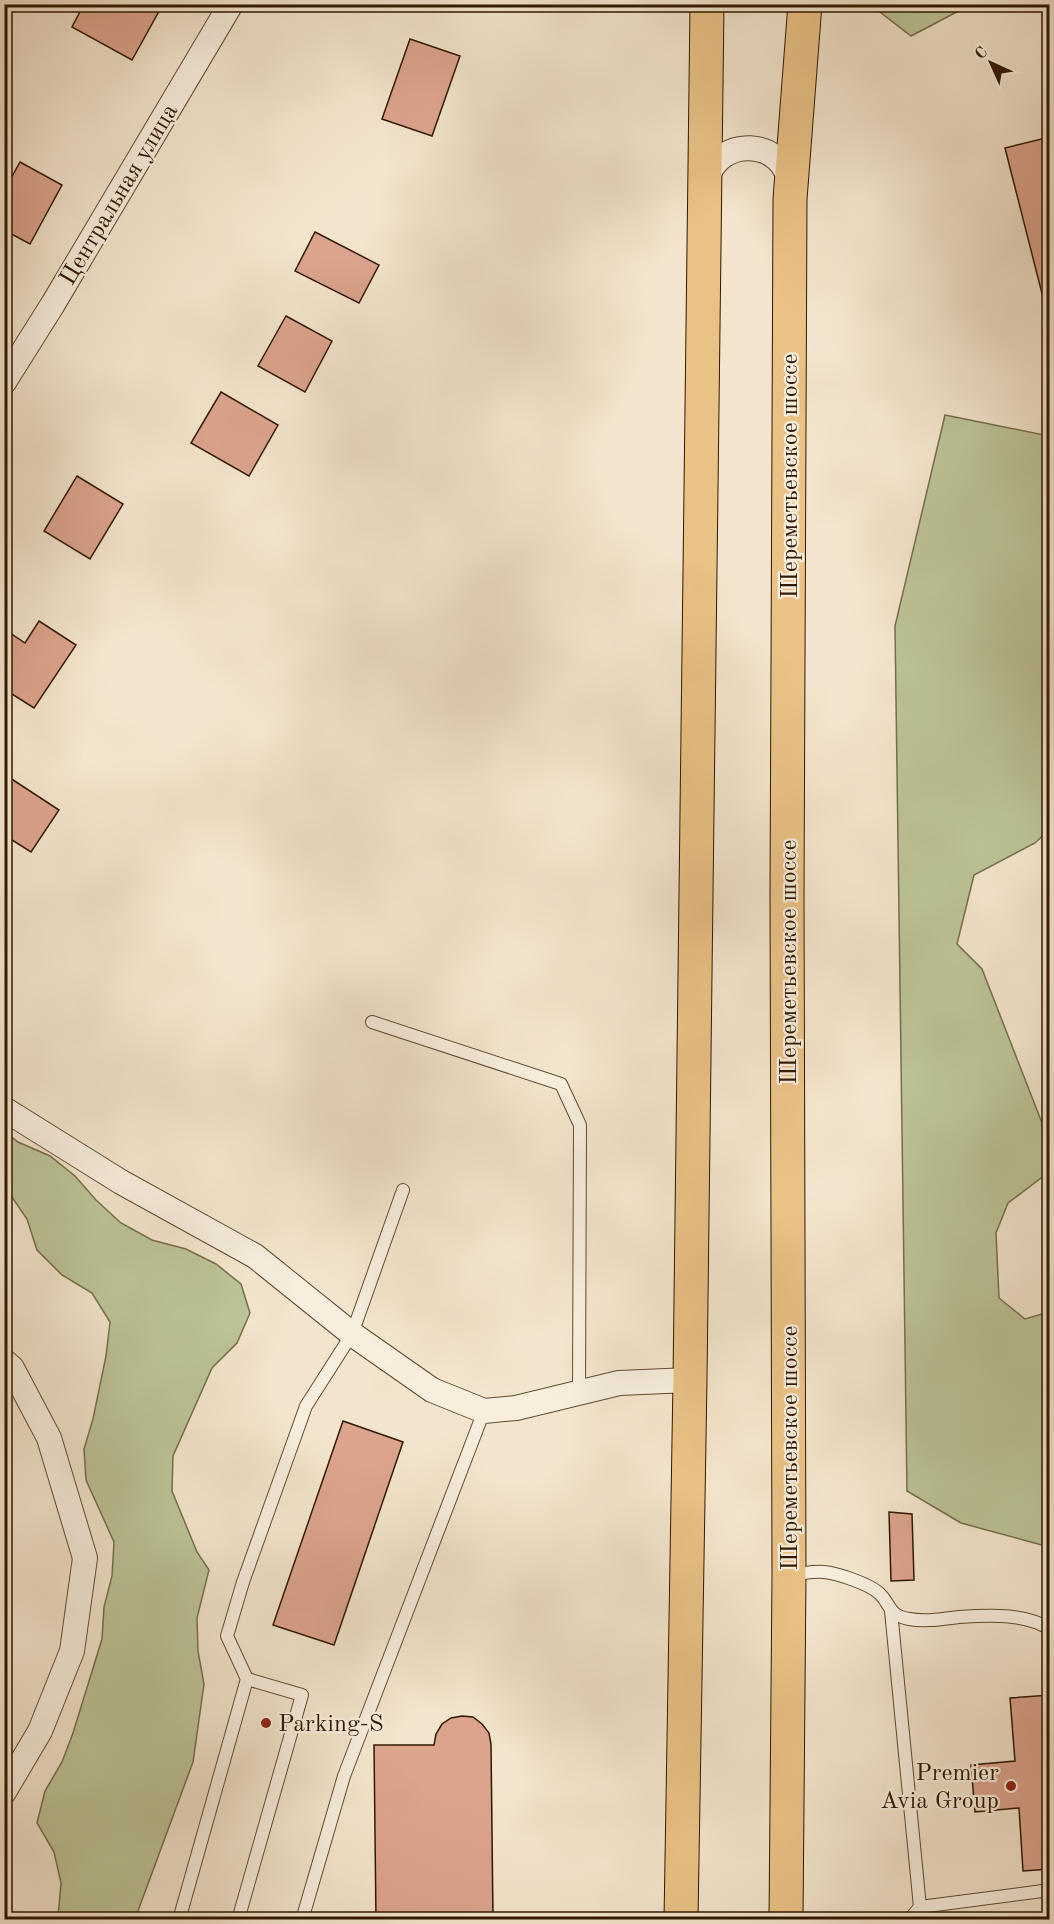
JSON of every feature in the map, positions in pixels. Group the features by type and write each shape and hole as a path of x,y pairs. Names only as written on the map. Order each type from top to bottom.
{"main road":[{"name":"Шереметьевское шоссе","path":"786,1920 789,1575 787,896 790,199 805,4"},
{"path":"681,1920 690,1380 704,192 702,11"}],"street":[{"name":"Центральная улица","path":"4,382 53,304 231,4"},
{"path":"704,192 708,172 722,156 740,148 761,149 779,160 789,178 790,199"},
{"path":"4,1109 121,1182 255,1256 352,1334 432,1390 484,1412 516,1408 620,1383 690,1380"},
{"path":"4,1361 12,1368 49,1438 85,1558 72,1650 40,1731 4,1792"}],"lane":[{"path":"372,1022 561,1084 580,1125 579,1393"},
{"path":"179,1920 248,1679 227,1636 243,1582 306,1406 352,1334 403,1190"},
{"path":"302,1920 344,1776 484,1412"},
{"path":"789,1575 823,1572 853,1579 879,1593 895,1615 907,1619 927,1622 960,1617 1004,1617 1034,1620 1050,1629"},
{"path":"891,1611 920,1907"},
{"path":"238,1920 302,1695 248,1679"},
{"path":"909,1920 920,1907 1050,1890"}],"green space":[{"path":"871,5 970,5 911,36"},
{"path":"945,415 1049,436 1049,830 1035,843 974,875 957,944 982,969 1049,1141 1049,1172 1008,1203 996,1233 999,1298 1025,1319 1049,1312 1049,1547 961,1523 907,1491 895,626"},
{"path":"5,1132 18,1142 50,1156 75,1176 121,1223 152,1240 186,1249 216,1264 241,1284 250,1313 237,1343 212,1368 173,1456 172,1491 197,1552 209,1570 197,1618 198,1651 204,1684 193,1762 135,1919 56,1919 61,1883 54,1852 37,1823 45,1791 62,1762 73,1733 102,1639 104,1607 112,1576 114,1542 86,1480 84,1449 93,1419 106,1356 110,1322 92,1293 62,1275 37,1250 27,1219 5,1187"}],"building":[{"path":"84,4 163,4 132,60 72,27"},
{"path":"410,39 460,56 432,136 382,119"},
{"path":"1050,137 1050,325 1005,148"},
{"path":"20,162 62,185 30,244 4,230 4,191"},
{"path":"315,232 379,265 359,303 295,271"},
{"path":"286,316 332,341 305,392 258,366"},
{"path":"221,392 278,425 249,476 191,443"},
{"path":"77,476 123,504 90,559 44,531"},
{"path":"39,621 76,645 34,708 4,689 4,629 25,643"},
{"path":"4,774 59,810 31,852 4,835"},
{"path":"343,1421 403,1442 334,1645 273,1625"},
{"path":"889,1512 912,1514 914,1580 891,1581"},
{"name":"Premier Avia Group","path":"1050,1695 1050,1869 1023,1871 1019,1808 975,1812 971,1765 1015,1761 1010,1698"},
{"path":"473,1717 482,1724 489,1733 491,1744 493,1920 376,1920 374,1745 434,1745 436,1734 442,1724 451,1718"}],"place":[{"name":"Parking-S","path":"266,1723"},
{"name":"Premier Avia Group","path":"1011,1786"}]}
